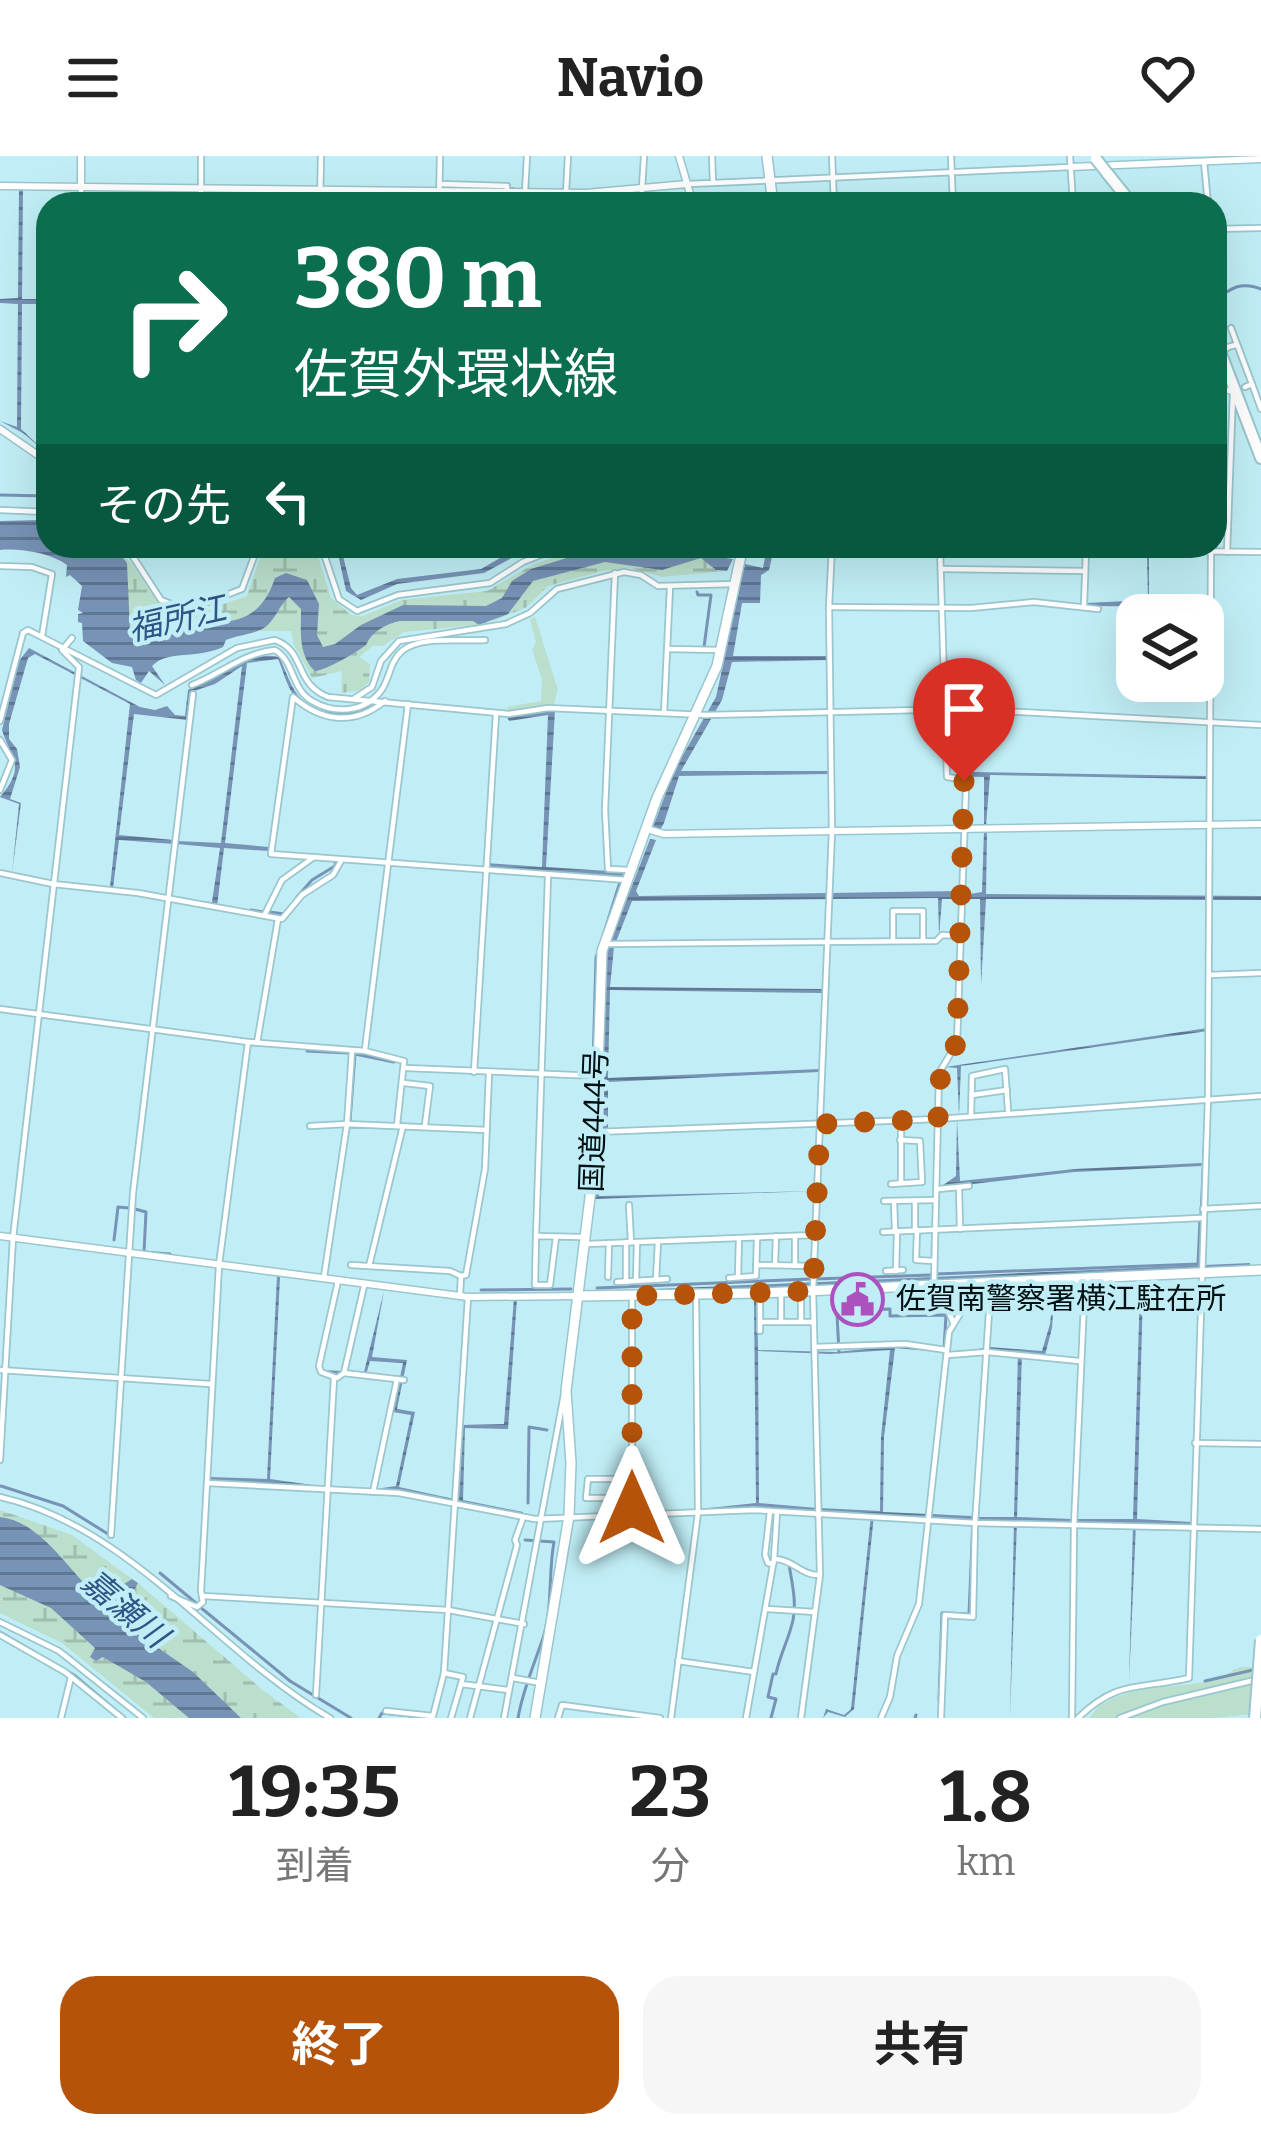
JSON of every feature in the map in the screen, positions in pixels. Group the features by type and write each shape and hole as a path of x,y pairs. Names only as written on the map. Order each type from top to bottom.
{"highway":[{"path":"1095,158 1122,192"},
{"path":"1227,382 1261,458"},
{"path":"1255,1718 1261,1640"}],"main road":[{"path":"767,156 772,192"},
{"name":"国道444号","path":"537,1718 569,1516 566,1391 601,1131 599,971 645,828 700,715 721,650 740,558"},
{"path":"579,1296 760,1293 934,1280 992,1282 1201,1269 1261,1270"}],"street":[{"path":"81,156 81,192"},
{"path":"201,156 201,192"},
{"path":"320,189 321,156"},
{"path":"440,156 440,192"},
{"path":"525,192 527,156"},
{"path":"566,192 568,156"},
{"path":"642,192 644,156"},
{"path":"679,156 689,192"},
{"path":"712,156 713,183"},
{"path":"832,156 834,192"},
{"path":"951,156 953,192"},
{"path":"1070,156 1072,192"},
{"path":"1116,156 1120,165"},
{"path":"588,192 770,178 1193,159 1204,166 1261,159"},
{"path":"1204,166 1207,192"},
{"path":"0,186 440,187 520,192"},
{"path":"1227,229 1261,229"},
{"path":"1231,328 1261,409"},
{"path":"1227,348 1236,345"},
{"path":"1227,390 1233,392 1227,552 1261,552"},
{"path":"0,429 36,454"},
{"path":"0,510 36,512"},
{"path":"134,558 161,600 169,607 187,610 242,589 253,558"},
{"path":"325,558 341,602 361,610 398,595 490,583 533,558"},
{"path":"801,1322 814,1266 832,831 831,558"},
{"path":"934,1280 941,1068 957,1043 966,784 947,777 940,558"},
{"path":"1084,607 1089,558"},
{"path":"1075,1718 1093,1701 1133,1683 1152,1687 1189,1678 1208,1097 1210,558"},
{"path":"0,566 32,567 52,574 42,636"},
{"path":"940,568 1084,572"},
{"path":"349,699 367,693 386,653 399,641 506,624 530,613 557,589 615,573 641,575 658,586 734,584"},
{"path":"615,573 605,810 608,869 628,875"},
{"path":"664,714 670,586"},
{"path":"829,608 971,608 1034,602 1098,609"},
{"path":"0,721 23,633 42,636 99,669 159,695 237,648 275,640 292,650 311,689 335,699 496,714 548,708 700,715 943,710 1261,725"},
{"path":"62,650 72,638"},
{"path":"192,685 247,656 274,650 287,662 298,688 315,703 349,710 361,708 382,690 393,661 411,646 484,640"},
{"path":"62,650 79,667 99,669"},
{"path":"667,650 721,650"},
{"path":"0,1460 13,1238 79,667"},
{"path":"111,1535 128,1252 193,694"},
{"path":"386,701 371,713 349,720 310,711 291,700 270,852 548,874 628,875"},
{"path":"365,1052 408,704"},
{"path":"474,1072 496,714"},
{"path":"0,740 12,760 0,790"},
{"path":"645,828 664,833 1261,824"},
{"path":"264,916 278,884 314,856"},
{"path":"0,873 278,919 287,918 302,896 328,879 341,859"},
{"path":"548,874 535,1285 550,1285 556,1237"},
{"path":"893,941 893,910 908,910 923,910 923,941"},
{"path":"257,1043 278,919"},
{"path":"609,944 936,941 942,935 961,936"},
{"path":"1209,975 1261,973"},
{"path":"0,1009 248,1042 365,1052 404,1061 400,1126 369,1266"},
{"path":"171,1596 197,1607 203,1596 219,1265 248,1042"},
{"path":"323,1279 347,1124 352,1051"},
{"path":"406,1068 597,1076"},
{"path":"970,1116 975,1074 1005,1069 1008,1113"},
{"path":"351,1265 466,1275 482,1190 489,1073"},
{"path":"404,1083 430,1086 425,1127"},
{"path":"971,1096 1006,1090"},
{"path":"601,1131 938,1119 1261,1096"},
{"path":"901,1120 901,1183"},
{"path":"310,1125 487,1130"},
{"path":"891,1184 922,1183 920,1142 901,1140"},
{"path":"922,1161 938,1160"},
{"path":"937,1190 969,1186"},
{"path":"959,1188 960,1228"},
{"path":"884,1202 936,1200"},
{"path":"886,1271 900,1270 894,1201"},
{"path":"915,1201 916,1260 934,1261"},
{"path":"629,1205 636,1281"},
{"path":"1203,1209 1261,1206"},
{"path":"883,1232 1203,1217"},
{"path":"536,1236 609,1243 815,1235"},
{"path":"0,1236 464,1297 579,1296"},
{"path":"775,1265 776,1236"},
{"path":"795,1236 795,1266"},
{"path":"729,1277 756,1276 757,1237"},
{"path":"738,1277 739,1238"},
{"path":"656,1280 658,1241"},
{"path":"626,1282 632,1242"},
{"path":"608,1277 609,1243"},
{"path":"756,1265 814,1266"},
{"path":"386,1712 433,1716 444,1673 464,1297 460,1276"},
{"path":"1075,1718 1075,1522 1085,1278"},
{"path":"334,1378 319,1366 338,1280"},
{"path":"617,1282 667,1280"},
{"path":"881,1718 897,1656 919,1604 945,1351 952,1322 979,1282"},
{"path":"941,1718 945,1615 973,1617 992,1282"},
{"path":"952,1283 952,1322"},
{"path":"344,1373 365,1284"},
{"path":"904,1313 905,1285"},
{"path":"801,1718 820,1575 810,1288"},
{"path":"781,1292 781,1322"},
{"path":"1146,1292 1146,1310"},
{"path":"760,1293 760,1326 813,1322"},
{"path":"671,1718 698,1509 695,1294"},
{"path":"632,1296 632,1512"},
{"path":"1146,1300 1200,1302"},
{"path":"814,1350 895,1344 1079,1361"},
{"path":"2,1370 211,1384"},
{"path":"334,1378 344,1373 401,1380 373,1492"},
{"path":"316,1695 334,1378"},
{"path":"504,1718 560,1401 566,1391"},
{"path":"1195,1443 1261,1444"},
{"path":"632,1479 588,1479 586,1498 632,1498"},
{"path":"206,1483 373,1492 542,1519 698,1509 819,1511 1016,1524 1193,1524 1261,1529"},
{"path":"0,1497 34,1506 83,1529 278,1684 330,1718"},
{"path":"746,1718 750,1671 772,1562 773,1511"},
{"path":"470,1718 523,1517"},
{"path":"772,1562 790,1561 810,1575 820,1575"},
{"path":"203,1596 448,1610 524,1624"},
{"path":"765,1609 815,1612"},
{"path":"0,1622 59,1651 143,1718"},
{"path":"0,1635 70,1677 122,1718"},
{"path":"678,1661 750,1671"},
{"path":"444,1673 463,1677 451,1718"},
{"path":"61,1718 70,1677"},
{"path":"513,1678 542,1683"},
{"path":"1120,1718 1163,1702 1261,1679"},
{"path":"461,1684 509,1690"},
{"path":"558,1718 562,1705 660,1718"}],"green space":[{"path":"115,558 126,558 133,565 164,611 189,616 247,596 260,558 319,558 331,598 351,615 362,616 402,600 487,591 552,558 595,558 533,571 490,610 404,609 334,650 318,648 305,583 250,621 125,648"},
{"path":"705,558 727,571 662,577 630,568 603,571 548,586 527,607 491,622 530,580 600,560"},
{"path":"284,593 301,594 313,665 388,621 473,621 479,625 404,632 383,646 373,646 359,657 370,664 369,682 362,690 341,693 342,671 312,678 291,631 259,631 270,623 268,617"},
{"path":"535,617 558,690 553,707 508,713 507,707 541,701 542,680 532,649 536,642 530,619"},
{"path":"0,1510 72,1535 132,1579 104,1609 0,1521"},
{"path":"0,1554 106,1651 197,1718 164,1718 49,1629 0,1606"},
{"path":"138,1583 301,1718 236,1718 119,1625 120,1613"},
{"path":"0,1606 49,1629 164,1718 154,1718 62,1643 0,1613"},
{"path":"1241,1667 1261,1667 1261,1713 1215,1718 1090,1718 1112,1698 1200,1683"}],"water":[{"path":"19,188 23,188 22,299 36,299 36,304 22,304 21,429 36,444 0,421 17,427 18,304 0,303 0,299 18,298"},
{"path":"36,520 36,552 0,550 0,521"},
{"path":"55,558 123,558 130,631 137,639 246,616 267,596 275,578 286,573 307,580 319,604 317,635 323,647 403,605 486,606 502,598 512,581 531,569 567,558 701,558 662,570 605,562 533,581 508,614 479,625 473,621 395,622 355,652 315,671 303,650 301,609 289,597 260,630 226,640 213,651 159,661 152,666 165,685 149,671 141,683 132,667 112,663 83,641 82,623 78,622 78,614 83,613 78,610 82,586 70,575 66,577 67,565"},
{"path":"339,558 344,558 357,595 397,579 481,569 500,558 512,558 484,573 397,584 361,600 346,591"},
{"path":"701,558 733,559 727,571 716,570"},
{"path":"765,558 772,558 769,570 761,575 760,603 742,603 733,656 828,656 828,660 732,662 722,700 681,771 829,774 679,776 660,830 653,827 675,769 716,697 745,564 763,568"},
{"path":"1116,602 1116,606 1087,606"},
{"path":"29,648 140,707 167,706 175,715 185,716 188,690 244,661 267,656 279,657 297,694 315,708 349,711 381,702 348,715 323,714 311,710 293,694 278,659 247,663 225,843 269,847 269,851 224,848 217,907 191,901 212,902 220,848 177,841 221,843 242,666 215,684 191,692 188,720 134,714 119,835 174,840 174,844 119,840 113,888 130,704 35,654 28,658 9,724 9,739 17,749 20,767 10,799 21,803 12,873 19,804 0,797 15,770 2,730 19,661"},
{"path":"555,710 546,867 624,872 622,877 487,867 487,863 542,867 548,715 509,721 507,717"},
{"path":"965,711 972,772 1207,779 990,775 986,826 967,826 984,824 984,777 950,776 968,772"},
{"path":"984,831 986,894 1261,896 1261,900 986,899 981,985 980,899 942,899 939,936 938,898 632,901 614,947 610,987 823,989 823,993 610,990 608,1078 820,1069 608,1082 608,1133 599,1196 815,1191 595,1199 607,951 650,839 656,840 636,891 639,896 959,891 964,895 982,892"},
{"path":"1208,1028 961,1066 959,1116 957,1068 945,1067"},
{"path":"957,1119 960,1181 1202,1163 939,1188 956,1176"},
{"path":"1250,1263 1235,1268 588,1292"},
{"path":"277,1276 270,1479 326,1487 208,1481 209,1477 267,1479"},
{"path":"1055,1282 1045,1355 1022,1353 1017,1517 1073,1522 1017,1521 1010,1718 1014,1521 978,1517 1014,1517 1018,1352 988,1349 963,1354 895,1348 884,1437 883,1512 974,1513 973,1521 874,1515 854,1709 845,1717 828,1712 823,1718 826,1709 844,1715 851,1709 871,1515 820,1508 880,1511 881,1437 890,1350 830,1354 758,1351 759,1503 817,1511 699,1509 756,1503 754,1298 758,1350 836,1352 894,1346 956,1353 989,1347 1042,1351"},
{"path":"1140,1289 1137,1519 1192,1525 1136,1524 1129,1683 1133,1524 1076,1519 1133,1519"},
{"path":"384,1291 372,1357 407,1360 397,1409 415,1412 399,1487 454,1502 375,1489 396,1486 411,1415 393,1412 403,1363 370,1361 366,1375 337,1376 322,1370 364,1372"},
{"path":"514,1298 508,1429 465,1428 463,1500 523,1512 522,1516 457,1502 462,1425 504,1424"},
{"name":"嘉瀬川","path":"0,1517 36,1533 85,1584 107,1575 94,1593 104,1604 114,1602 119,1587 132,1579 138,1583 123,1611 125,1625 193,1672 241,1718 189,1718 146,1682 103,1657 96,1661 90,1657 95,1648 51,1608 0,1585"}],"waterway":[{"path":"442,187 514,189"},
{"path":"1227,292 1248,286 1261,289"},
{"path":"0,495 36,496"},
{"path":"697,592 711,595 704,647"},
{"path":"297,897 312,880 335,866 336,860"},
{"path":"593,1065 596,958 620,882"},
{"path":"251,910 263,912"},
{"path":"269,912 285,914"},
{"path":"307,1051 349,1053"},
{"path":"350,1121 355,1054 394,1062"},
{"path":"349,1127 367,1127"},
{"path":"1201,1215 1205,1131"},
{"path":"114,1240 118,1207 129,1208"},
{"path":"135,1209 146,1212 144,1252 170,1254"},
{"path":"936,1274 1198,1264 1200,1220"},
{"path":"815,1279 931,1275"},
{"path":"597,1288 810,1279"},
{"path":"481,1290 571,1289"},
{"path":"839,1352 837,1315 855,1310 890,1309 890,1316 946,1315 944,1349"},
{"path":"528,1503 529,1427 547,1430"},
{"path":"1,1486 63,1506 108,1534"},
{"path":"939,1700 942,1613 969,1614 973,1521"},
{"path":"518,1718 546,1626 554,1542 525,1540"},
{"path":"771,1718 776,1699 768,1697 794,1612 789,1564"},
{"path":"160,1573 196,1603"},
{"path":"200,1607 290,1681 351,1718"},
{"path":"0,1632 74,1675 125,1718"},
{"path":"1205,1681 1253,1670"},
{"path":"379,1718 382,1713 430,1718"}],"place":[{"name":"佐賀南警察署横江駐在所","path":"857,1299"}],"route":[{"path":"632,1508 632,1296 813,1291 820,1124 938,1119 941,1068 957,1043 964,781"}],"water label":[{"name":"福所江","path":"177,619"}]}
